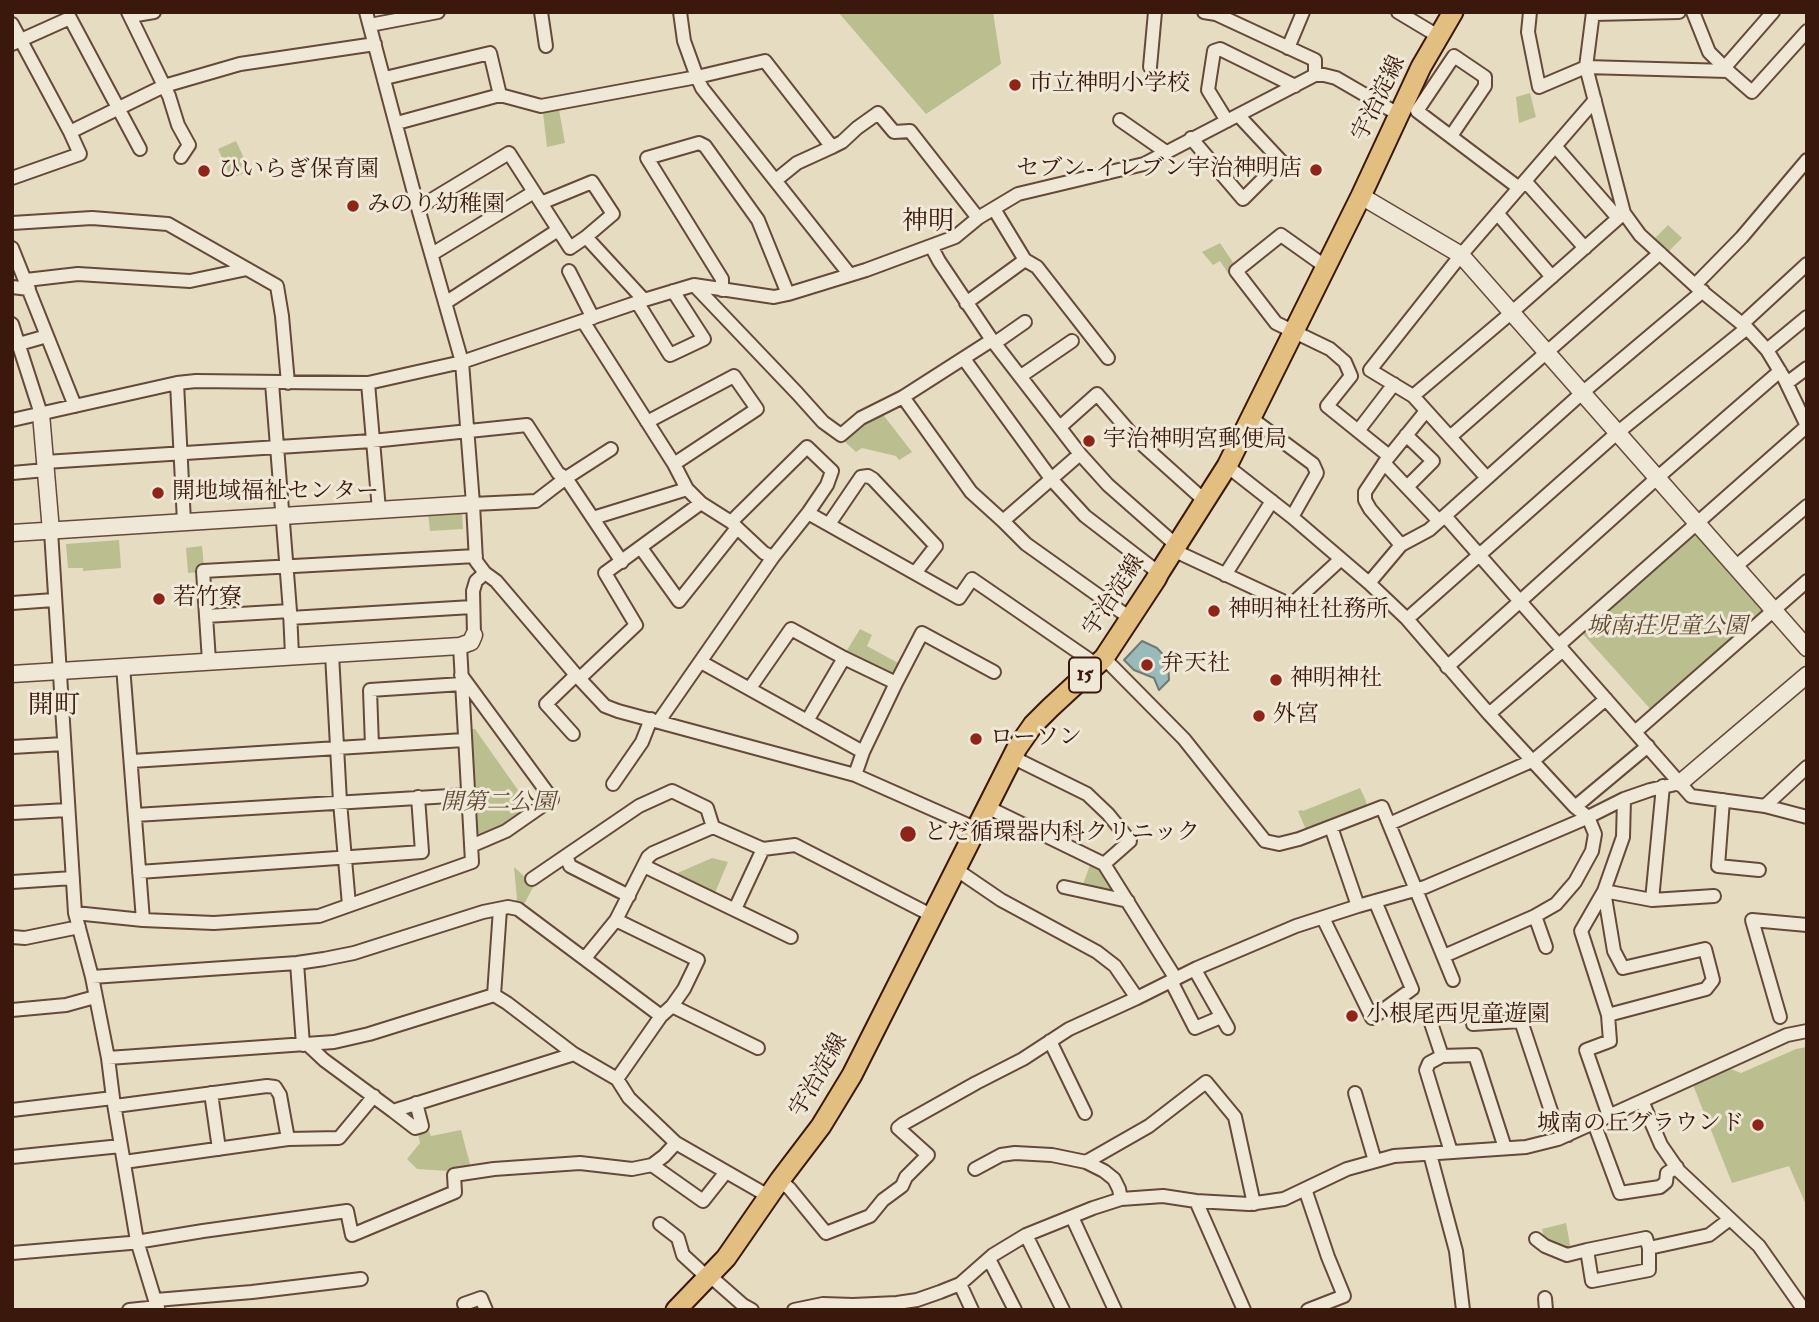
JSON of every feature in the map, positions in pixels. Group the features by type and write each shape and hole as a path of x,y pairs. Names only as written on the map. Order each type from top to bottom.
{"main road":[{"name":"宇治淀線","path":"676,1310 726,1258 821,1126 852,1075 1012,757 1033,725 1100,661 1156,579 1227,466 1407,108 1421,67 1453,12"}],"street":[{"path":"154,12 129,14 189,145 181,157"},
{"path":"438,12 368,19 462,362 476,561 479,566 496,581 605,706 855,775 977,829"},
{"path":"541,12 546,46"},
{"path":"680,12 684,41 702,88 849,275"},
{"path":"1150,67 1155,12"},
{"path":"1288,48 1303,12"},
{"path":"1398,12 1438,36"},
{"path":"1530,12 1528,32 1539,87 1586,67 1727,69"},
{"path":"1727,69 1773,12"},
{"path":"1212,13 1315,60 1315,75"},
{"path":"1621,215 1586,67 1593,13 1689,13 1709,52 1752,92 1807,31"},
{"path":"16,42 70,18 140,149"},
{"path":"12,24 16,42 70,132 80,154 12,178"},
{"path":"70,132 164,86 240,64 375,44"},
{"path":"1191,138 1243,199 1281,161 1233,118 1208,90 1214,51 1220,49 1295,86"},
{"path":"385,78 491,53 500,95"},
{"path":"1407,108 1454,56 1485,76 1485,86 1451,136"},
{"path":"397,123 500,95 541,106 697,77 765,61 832,146"},
{"path":"12,420 196,381 368,383 462,362 694,285 775,297 788,294 955,237 978,218 1018,194 1144,164 1315,75 1336,78 1407,108 1451,136 1522,184 1585,248"},
{"path":"1487,478 1413,396 1370,370 1461,255 1595,100"},
{"path":"776,180 797,163 842,142 878,113 894,132 910,131 978,218"},
{"path":"1120,120 1166,152"},
{"path":"722,290 722,279 647,158 699,143 705,146 758,220 788,294"},
{"path":"1489,714 1807,426 1787,383 1767,350 1744,326 1640,235 1555,146"},
{"path":"418,208 509,153 541,204 570,247 613,214 592,182 541,204"},
{"path":"1369,583 1401,545 1429,530 1699,288 1807,160"},
{"path":"432,254 534,192"},
{"path":"1361,196 1461,255 1807,648"},
{"path":"994,209 1025,260 1037,267 1108,358"},
{"path":"1497,213 1552,277"},
{"path":"1413,396 1621,215"},
{"path":"12,223 92,218 168,224 277,286 288,383"},
{"path":"445,303 558,230"},
{"path":"1325,267 1281,234 1236,271 1276,323 1330,349 1345,362 1351,376 1327,406 1387,459 1407,487 1480,556 1691,796 1765,806 1807,817"},
{"path":"586,237 641,301 670,355 705,339 673,291"},
{"path":"931,246 993,342 1080,454 1108,485 1175,548 1225,575 1291,605 1341,559"},
{"path":"12,247 75,406"},
{"path":"1450,437 1660,253"},
{"path":"966,303 1025,260"},
{"path":"1407,619 1744,326 1807,264"},
{"path":"12,287 78,274 191,281 247,269"},
{"path":"569,271 588,319 687,488 701,503 734,525 773,557"},
{"path":"694,285 824,422 841,435 861,418 903,397 1025,322"},
{"path":"1767,350 1807,317"},
{"path":"12,324 41,414 75,913 92,977 108,1058 137,1241 157,1306"},
{"path":"19,344 47,335"},
{"path":"1021,376 1072,341"},
{"path":"964,359 1052,480 1085,516 1159,573"},
{"path":"1787,383 1807,368"},
{"path":"1447,667 1780,371"},
{"path":"647,422 734,376 757,409 674,464"},
{"path":"177,383 184,522"},
{"path":"272,383 292,655"},
{"path":"368,383 379,510"},
{"path":"1358,431 1394,384"},
{"path":"1060,427 1097,394 1135,439 1205,501"},
{"path":"903,397 971,492 1026,544 1130,618"},
{"path":"1401,545 1370,509 1365,500 1365,492 1387,459 1426,411"},
{"path":"1251,418 1313,464 1317,472 1292,517"},
{"path":"12,473 45,466 372,441 527,425 622,562"},
{"path":"1406,435 1433,461 1407,487"},
{"path":"613,784 655,720 701,662 773,557 808,513 827,485 832,471 807,447 734,525 679,601 641,548"},
{"path":"12,534 536,501 611,449"},
{"path":"1003,521 1080,454"},
{"path":"1227,466 1292,517 1407,619 1489,714 1575,807 1588,817 1595,834 1592,851 1575,882 1556,904 1444,956"},
{"path":"829,524 861,477 868,476 936,546 915,573"},
{"path":"593,518 687,488"},
{"path":"1225,575 1272,501"},
{"path":"573,734 547,704 636,625 605,573 701,503"},
{"path":"1735,567 1807,506"},
{"path":"808,513 959,598 972,579 1100,661 1184,739 1265,841 1279,844 1382,807 1453,980"},
{"path":"209,661 203,571 476,556"},
{"path":"12,674 460,646 471,642 474,635 473,591 476,581 485,573"},
{"path":"1635,732 1807,581"},
{"path":"12,603 54,600"},
{"path":"206,616 472,607"},
{"path":"750,688 791,629 896,683"},
{"path":"855,775 863,752 922,633 994,672"},
{"path":"75,913 214,923 319,916 472,862 460,646"},
{"path":"332,654 349,905"},
{"path":"807,721 844,658"},
{"path":"701,662 863,752"},
{"path":"123,666 144,920"},
{"path":"108,1058 334,1042 494,996 508,1003 574,1054 617,1079 629,1098 676,1143 726,1172 775,1188 790,1189 826,1233 870,1216 883,1200 902,1186 906,1177 928,1155 898,1128 1023,1059 1069,1029 1296,926 1426,887 1624,799 1680,783 1807,675"},
{"path":"372,746 370,691 462,679"},
{"path":"462,679 552,799 506,831 471,846"},
{"path":"1390,824 1534,760 1606,699"},
{"path":"132,761 464,740"},
{"path":"12,747 64,744"},
{"path":"1575,807 1648,746"},
{"path":"1012,757 1087,794 1108,814 1130,841 1104,864"},
{"path":"1765,806 1807,767"},
{"path":"1652,900 1663,786"},
{"path":"532,879 639,806 672,791 707,808 713,827"},
{"path":"135,815 467,795"},
{"path":"139,872 422,852 418,797"},
{"path":"1609,1116 1586,1050 1609,1041 1608,1015 1581,931 1604,891 1623,837 1624,799"},
{"path":"1723,800 1718,866 1759,870"},
{"path":"987,807 1104,864 1174,980 1195,1028 1224,1022 1195,970"},
{"path":"12,813 68,810"},
{"path":"585,958 616,920 648,857 713,827 763,849 795,845 933,916"},
{"path":"1331,827 1358,906"},
{"path":"735,909 763,849"},
{"path":"566,856 570,866 629,896"},
{"path":"645,866 791,937"},
{"path":"957,870 1001,900 1097,952 1115,966 1137,998"},
{"path":"12,882 73,878"},
{"path":"1064,887 1128,901"},
{"path":"1604,891 1652,900 1714,896"},
{"path":"1604,891 1614,951 1623,968 1705,949 1713,980 1706,989 1608,1015"},
{"path":"1323,918 1372,1018 1412,989 1375,901"},
{"path":"92,977 298,963 354,953 483,912 508,907 518,909 661,1016"},
{"path":"494,996 500,909"},
{"path":"1535,916 1546,947"},
{"path":"616,920 698,960 684,989 661,1016 617,1079"},
{"path":"1780,1017 1752,920 1807,925"},
{"path":"12,937 25,939 79,927"},
{"path":"298,963 305,1044 415,1128 422,1126 416,1103"},
{"path":"12,1010 66,1005 95,997"},
{"path":"672,1006 758,1048"},
{"path":"1473,1024 1521,1021 1553,1117 1568,1135"},
{"path":"1431,1023 1442,1056"},
{"path":"794,1310 823,1304 877,1307 919,1305 960,1284 989,1259 1026,1235 1121,1199 1163,1196 1254,1204 1284,1199 1347,1169 1394,1156 1526,1147 1558,1139 1787,1035 1807,1031"},
{"path":"1050,1041 1085,1113"},
{"path":"393,1111 574,1054"},
{"path":"1451,1152 1426,1070 1429,1063 1442,1056 1475,1055 1505,1148"},
{"path":"1086,1162 1149,1126 1206,1082 1235,1117 1254,1204"},
{"path":"12,1110 267,1086 275,1087 280,1095 288,1139"},
{"path":"211,1093 219,1149"},
{"path":"1355,1093 1375,1161"},
{"path":"124,1162 288,1139 339,1138 374,1096"},
{"path":"1642,1101 1661,1145 1677,1167 1759,1247 1804,1310"},
{"path":"1594,1123 1620,1193 1660,1188 1666,1182 1667,1173 1677,1167"},
{"path":"12,1253 130,1243 347,1211 352,1235 455,1192 454,1175 494,1169 580,1163 632,1169 652,1165 676,1143"},
{"path":"12,1157 121,1146"},
{"path":"1430,1154 1456,1251 1459,1308"},
{"path":"975,1169 1001,1155 1052,1155 1086,1162 1104,1171 1114,1179 1121,1199"},
{"path":"652,1165 704,1201 726,1172"},
{"path":"1305,1189 1344,1297 1308,1310"},
{"path":"1196,1201 1244,1310"},
{"path":"1072,1217 1115,1310"},
{"path":"1649,1248 1709,1235 1730,1219"},
{"path":"660,1224 678,1238 683,1255 752,1310"},
{"path":"1026,1235 1063,1310"},
{"path":"1536,1239 1567,1255 1587,1250 1646,1238 1649,1270 1592,1281 1587,1250"},
{"path":"989,1259 1015,1310"},
{"path":"129,1310 361,1279"},
{"path":"960,1284 972,1310"},
{"path":"464,1304 481,1298 486,1310"}],"green space":[{"path":"838,12 993,12 1001,64 926,114"},
{"path":"1530,93 1536,117 1519,123 1516,97"},
{"path":"559,110 565,143 547,147 543,113"},
{"path":"236,141 250,171 231,178 218,149"},
{"path":"1668,225 1682,238 1668,252 1655,238"},
{"path":"1220,243 1236,267 1228,273 1220,261 1213,265 1202,252"},
{"path":"881,412 912,452 899,460 896,456 862,448 856,452 844,441 865,421"},
{"path":"459,510 462,513 463,529 430,531 428,513"},
{"name":"城南荘児童公園","path":"1693,531 1764,612 1653,712 1582,633"},
{"path":"119,540 121,568 83,571 83,568 68,568 66,544"},
{"path":"202,546 204,567 200,572 188,573 186,548"},
{"path":"860,629 872,635 867,646 900,664 896,672 889,674 846,652"},
{"name":"開第二公園","path":"470,729 475,729 532,810 506,828 482,837 477,832"},
{"path":"1360,788 1367,808 1307,832 1298,811"},
{"path":"712,858 728,862 714,895 673,875"},
{"path":"1090,865 1103,869 1119,892 1082,887"},
{"path":"514,867 536,882 523,906 514,903 517,899"},
{"name":"城南の丘グラウンド","path":"1807,1047 1807,1207 1789,1166 1732,1183 1693,1085 1731,1069 1741,1073 1796,1049"},
{"path":"461,1130 471,1168 450,1176 449,1171 417,1169 407,1159 420,1143 418,1134 429,1131 431,1136"},
{"path":"1566,1223 1571,1250 1545,1241 1542,1229"}],"water":[{"path":"1142,641 1157,648 1168,660 1169,680 1159,690 1154,678 1134,670 1124,660"}],"place":[{"name":"市立神明小学校","path":"1015,85"},
{"name":"セブン-イレブン宇治神明店","path":"1316,170"},
{"name":"ひいらぎ保育園","path":"204,171"},
{"name":"みのり幼稚園","path":"353,206"},
{"name":"宇治神明宮郵便局","path":"1089,441"},
{"name":"開地域福祉センター","path":"158,493"},
{"name":"若竹寮","path":"159,599"},
{"name":"神明神社社務所","path":"1214,611"},
{"name":"弁天社","path":"1147,665"},
{"name":"神明神社","path":"1276,680"},
{"name":"外宮","path":"1259,716"},
{"name":"ローソン","path":"976,739"},
{"name":"とだ循環器内科クリニック","path":"908,834"},
{"name":"小根尾西児童遊園","path":"1352,1016"},
{"name":"城南の丘グラウンド","path":"1758,1125"}],"district":[{"name":"神明","path":"928,223"},
{"name":"開町","path":"54,707"}]}
